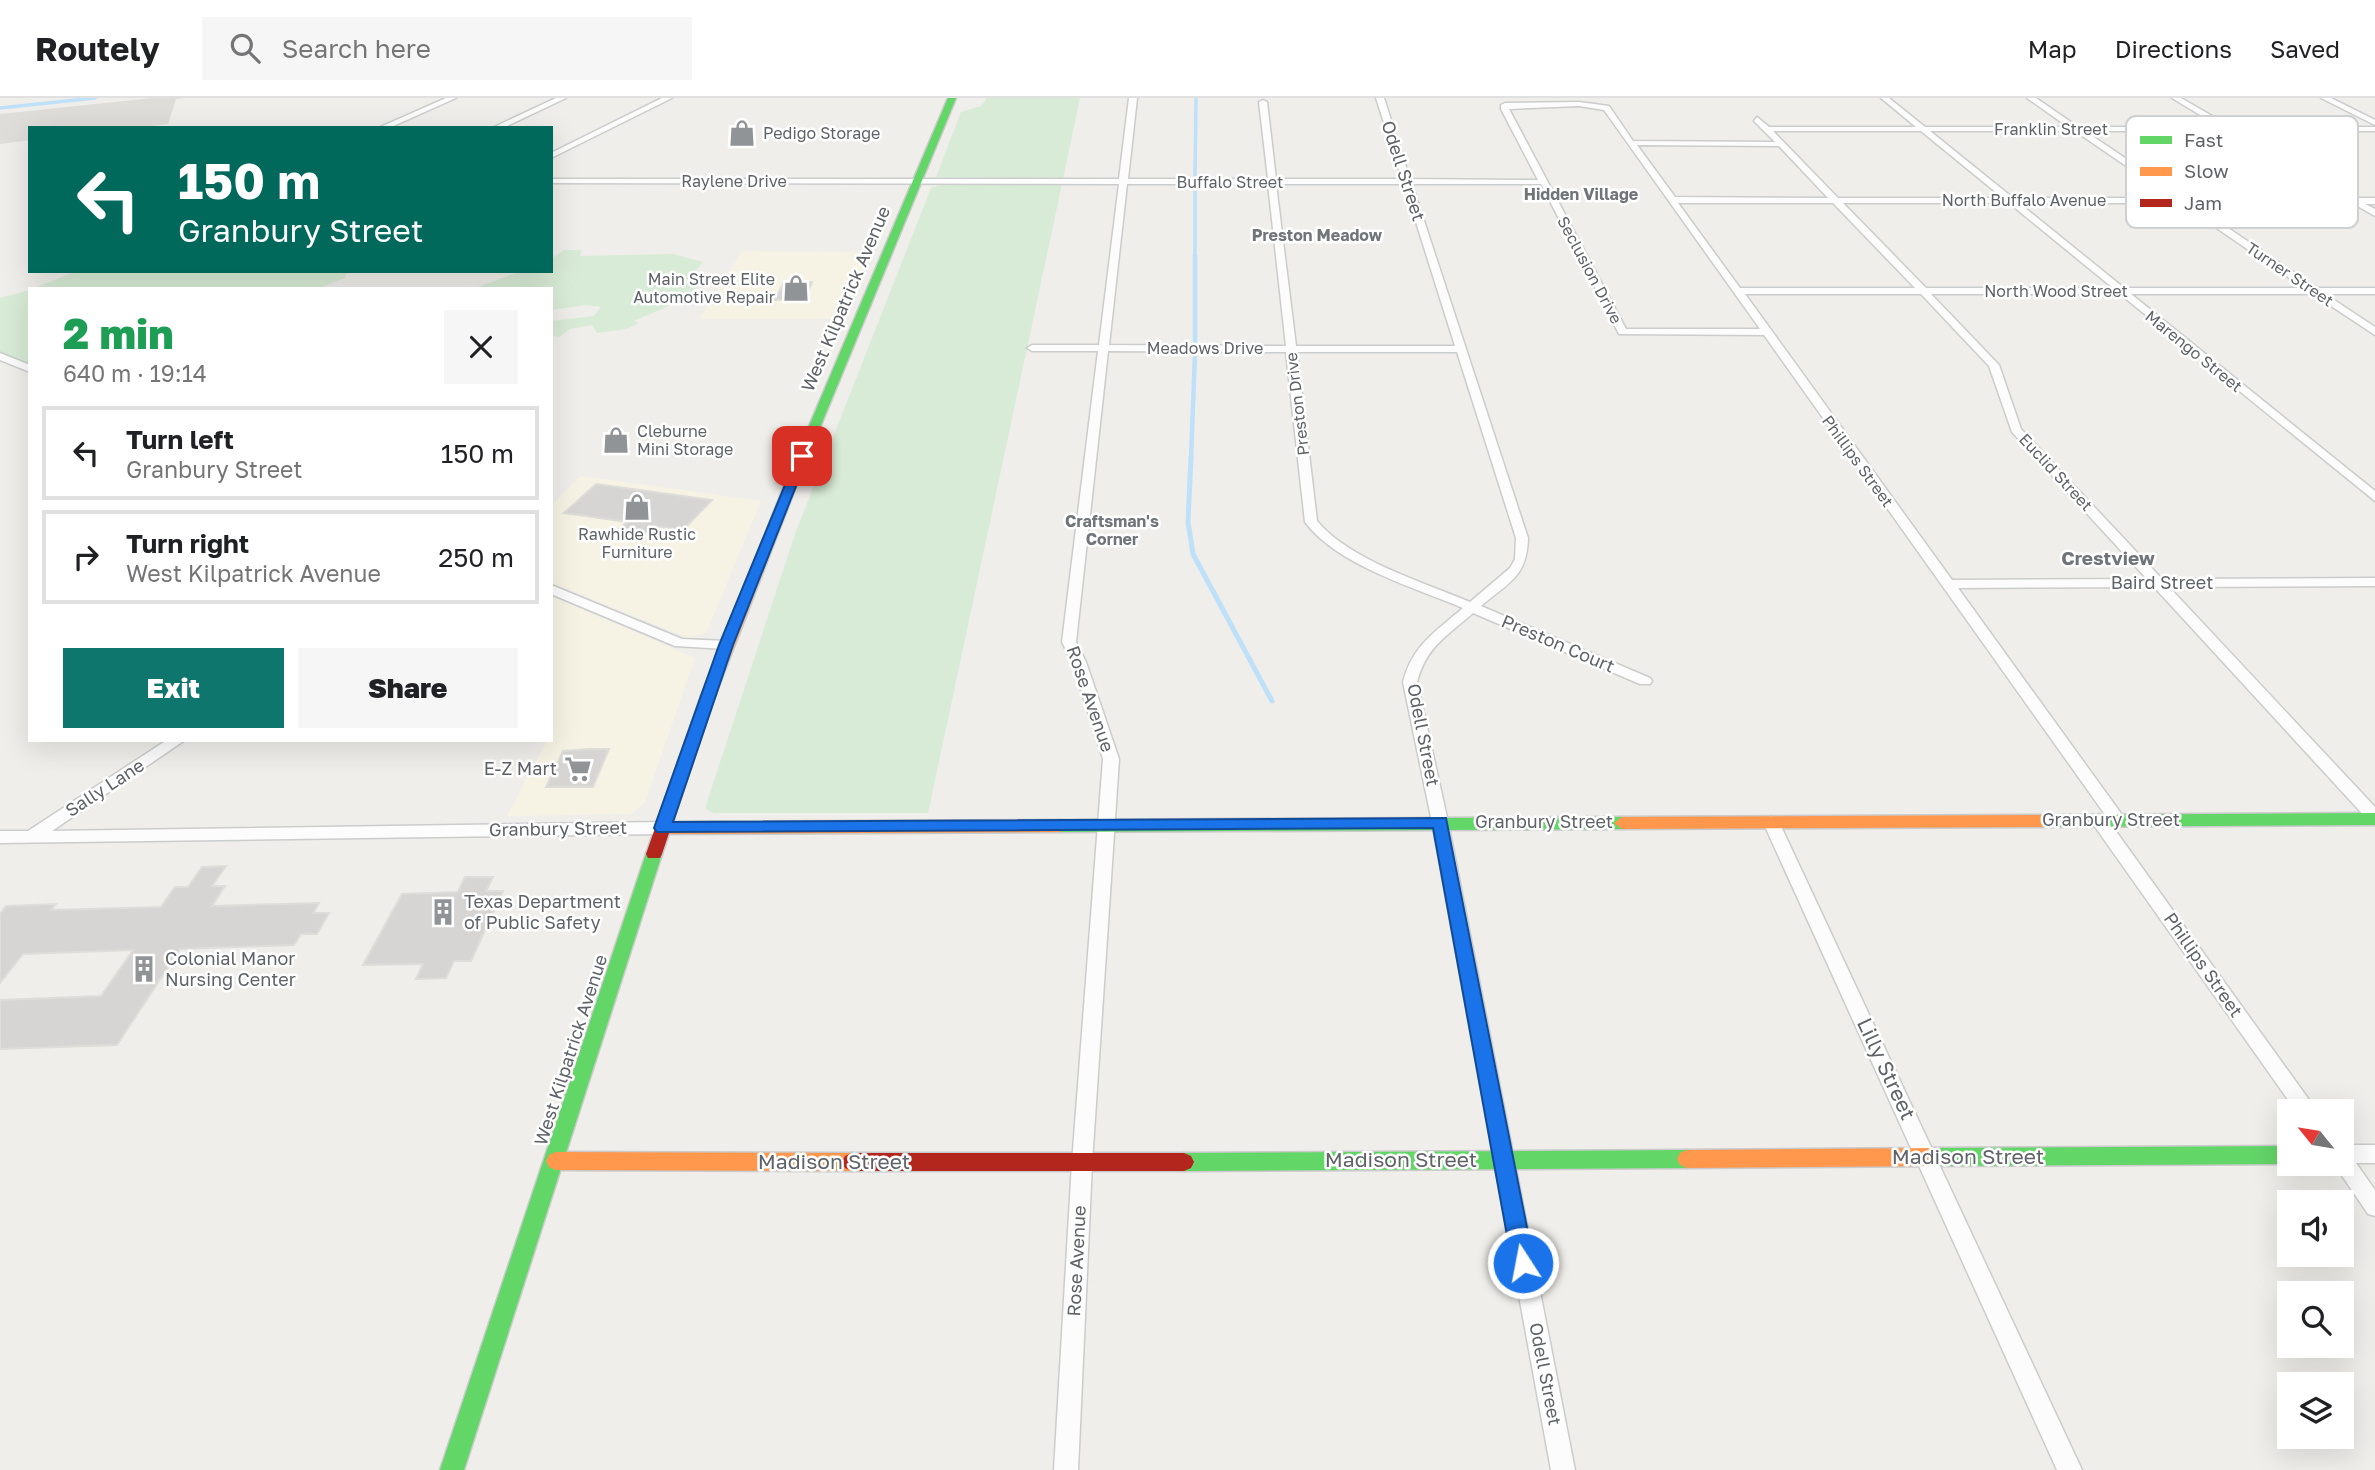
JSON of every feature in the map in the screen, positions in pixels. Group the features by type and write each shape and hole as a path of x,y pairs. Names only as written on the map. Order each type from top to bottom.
{"street":[{"path":"387,126 452,98"},
{"path":"500,126 562,98"},
{"path":"553,155 668,98"},
{"name":"West Kilpatrick Avenue","path":"452,1470 556,1161 663,828 726,645 841,359 952,98"},
{"name":"Rose Avenue","path":"1066,1470 1082,1163 1108,825 1109,750 1069,642 1133,98"},
{"name":"Odell Street","path":"1380,98 1522,538 1521,559 1515,570 1426,647 1415,663 1410,682 1440,822 1563,1470"},
{"name":"Marengo Street","path":"1885,98 2375,497"},
{"name":"Turner Street","path":"2031,98 2126,164"},
{"path":"2176,98 2207,116"},
{"path":"2329,100 2375,123"},
{"name":"Preston Drive","path":"1263,102 1311,522 1338,549 1472,608"},
{"name":"Seclusion Drive","path":"1597,105 1505,104 1505,109 1623,332 1765,332"},
{"name":"Phillips Street","path":"1597,105 1605,108 1631,143 1948,584 2299,1099"},
{"name":"Euclid Street","path":"1757,119 1997,368 2003,379 2011,420 2017,430 2375,818"},
{"name":"Franklin Street","path":"1768,129 2126,129"},
{"path":"1631,143 1782,144"},
{"name":"Raylene Drive","path":"553,181 918,181"},
{"name":"Buffalo Street","path":"918,181 1543,182"},
{"name":"North Buffalo Avenue","path":"1672,200 2126,200"},
{"path":"2358,203 2375,213"},
{"name":"Turner Street","path":"2221,228 2375,332"},
{"name":"North Wood Street","path":"1736,292 2375,291"},
{"name":"Meadows Drive","path":"1032,348 1461,349"},
{"path":"0,356 28,368"},
{"name":"Baird Street","path":"1948,584 2375,582"},
{"path":"553,590 680,643 726,645"},
{"name":"Preston Court","path":"1472,608 1645,681"},
{"name":"Sally Lane","path":"32,836 175,742"},
{"name":"Granbury Street","path":"0,837 663,828 2375,818"},
{"name":"Lilly Street","path":"1771,822 2070,1470"},
{"path":"2354,1154 2375,1154"},
{"name":"Madison Street","path":"556,1161 1082,1163 2277,1155"},
{"path":"2353,1176 2375,1208"}],"shaded area":[{"path":"153,98 185,98 176,99 168,124 28,126 28,140 0,144 0,114"},
{"path":"742,251 871,252 841,319 700,319"},
{"path":"581,476 761,501 706,633 688,638 553,583 553,503"},
{"path":"553,597 695,658 645,802 632,814 507,816 546,742 553,742"}],"green space":[{"path":"987,98 1080,98 1063,179 936,177 961,112 981,106"},
{"path":"943,184 1062,184 928,813 714,813 706,809 706,805 795,534 931,188"},
{"path":"564,250 582,250 580,256 673,254 703,262 688,280 701,285 689,293 675,293 683,300 634,321 639,323 626,329 597,333 592,325 570,329 559,337 553,336 553,321 594,316 601,307 586,305 553,310 553,287 478,287 516,273 553,273 553,258"},
{"path":"72,273 348,273 345,278 321,287 37,287"},
{"path":"28,291 28,364 0,352 0,298"}],"building":[{"name":"Main Street Elite Automotive Repair","path":"784,282 812,282 805,299 775,300"},
{"name":"Rawhide Rustic Furniture","path":"596,484 712,500 683,530 655,526 647,533 619,529 627,522 564,513"},
{"name":"E-Z Mart","path":"609,749 593,787 546,787 563,751"},
{"name":"Colonial Manor Nursing Center","path":"226,866 212,886 225,886 212,906 319,903 313,913 329,913 317,934 301,934 294,945 180,949 117,1045 0,1049 0,1000 101,996 133,950 23,954 0,983 0,914 6,906 56,904 51,910 161,907 175,887 188,887 202,867"},
{"name":"Texas Department of Public Safety","path":"465,877 493,877 486,891 503,891 471,961 454,961 446,978 416,979 423,964 363,965 402,894 458,892"}],"waterway":[{"path":"0,108 95,98"},
{"path":"1195,178 1196,98"},
{"path":"1195,185 1195,343"},
{"path":"1191,458 1195,353"},
{"path":"1191,457 1188,522 1193,554 1272,701"}],"traffic: fast":[{"path":"796,471 952,98"},
{"path":"2051,821 2375,819"},
{"path":"1060,826 1622,823"},
{"path":"452,1470 654,854"},
{"path":"1932,1157 2277,1155"},
{"path":"1184,1162 1687,1159"}],"traffic: slow":[{"path":"708,696 796,471"},
{"path":"1622,823 2051,821"},
{"path":"663,828 1060,826"},
{"path":"1687,1159 1932,1157"},
{"path":"556,1161 852,1162"}],"traffic: jam":[{"path":"654,854 708,696"},
{"path":"852,1162 1184,1162"}],"place":[{"name":"Pedigo Storage","path":"742,133"},
{"name":"Main Street Elite Automotive Repair","path":"796,288"},
{"name":"Cleburne Mini Storage","path":"616,440"},
{"name":"Rawhide Rustic Furniture","path":"637,507"},
{"name":"E-Z Mart","path":"578,769"},
{"name":"Texas Department of Public Safety","path":"443,912"},
{"name":"Colonial Manor Nursing Center","path":"144,969"}],"district":[{"name":"Hidden Village","path":"1581,194"},
{"name":"Preston Meadow","path":"1317,235"},
{"name":"Craftsman's Corner","path":"1112,530"},
{"name":"Crestview","path":"2108,558"}],"route":[{"path":"802,456 726,645 663,828 1440,822 1523,1263"}]}
